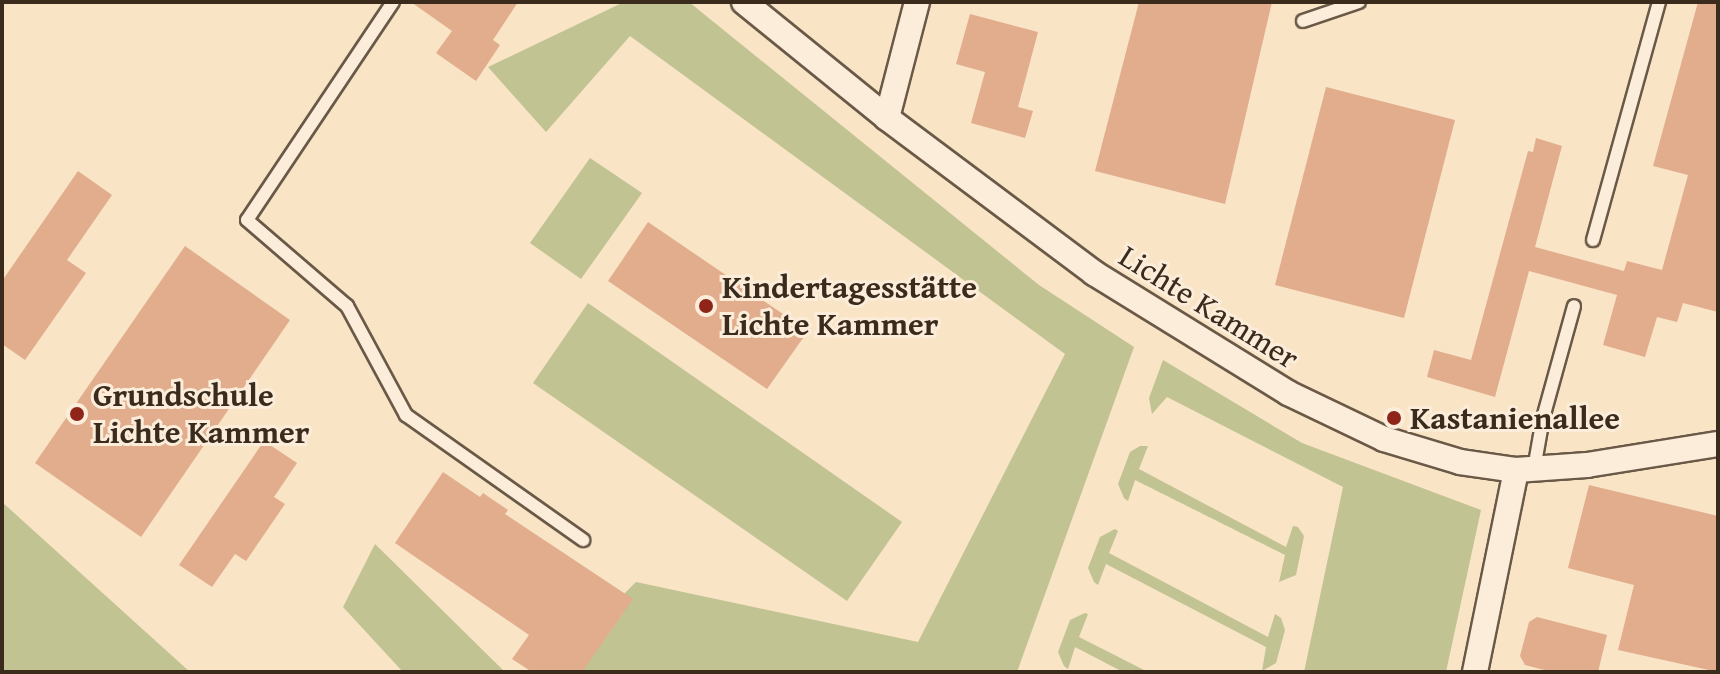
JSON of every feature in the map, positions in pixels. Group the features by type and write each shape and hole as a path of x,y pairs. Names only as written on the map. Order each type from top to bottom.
{"street":[{"name":"Lichte Kammer","path":"744,2 887,118 1094,273 1288,393 1384,439 1460,462 1525,470 1587,465 1718,444"},
{"path":"887,118 917,2"},
{"path":"1475,672 1525,470"}],"lane":[{"path":"393,2 247,220 347,306 406,415 583,540"},
{"path":"1303,21 1359,2"},
{"path":"1593,240 1659,2"},
{"path":"1525,470 1574,306"}],"green space":[{"path":"624,2 689,2 1039,285 1134,347 1017,672 545,672 636,582 918,642 1065,354 630,36 546,132 488,67"},
{"path":"590,158 642,193 581,279 530,243"},
{"path":"588,303 902,522 847,601 533,383"},
{"path":"1163,360 1302,443 1481,510 1446,672 1304,672 1343,487 1167,397 1152,414 1149,398"},
{"path":"1140,446 1148,446 1139,469 1286,547 1293,526 1298,527 1304,536 1296,575 1279,582 1285,555 1135,480 1128,501 1124,498 1118,484 1130,452"},
{"path":"2,502 190,672 2,672"},
{"path":"1115,529 1118,531 1109,553 1268,637 1275,614 1281,618 1285,630 1276,663 1262,671 1266,647 1106,564 1098,585 1094,582 1088,568 1100,537"},
{"path":"375,544 505,672 403,672 343,607"},
{"path":"1088,614 1079,637 1148,672 1123,672 1075,647 1068,669 1064,666 1058,652 1070,620"}],"building":[{"path":"411,2 518,2 493,40 500,45 476,81 436,53 452,31"},
{"path":"1139,2 1272,2 1225,204 1095,171"},
{"path":"1698,2 1718,2 1718,312 1683,303 1677,322 1657,317 1645,357 1603,345 1617,295 1529,271 1495,397 1427,377 1434,350 1471,360 1528,151 1533,152 1536,138 1562,146 1535,247 1624,271 1627,261 1662,270 1688,175 1653,166"},
{"path":"970,14 1038,32 1018,107 1033,111 1025,138 971,123 985,72 956,64"},
{"path":"1326,87 1455,120 1404,318 1275,285"},
{"path":"78,171 112,195 67,260 86,273 25,360 2,344 2,281"},
{"path":"648,222 808,331 767,389 608,281"},
{"path":"185,246 290,320 141,537 35,463"},
{"path":"264,441 297,463 274,497 285,504 246,561 235,554 212,587 179,565"},
{"path":"443,472 480,497 483,493 508,510 505,514 633,599 582,672 532,672 512,659 529,635 395,543"},
{"path":"1589,485 1718,516 1718,672 1618,650 1634,585 1568,568"},
{"path":"1537,617 1607,635 1598,672 1552,672 1525,665 1520,656 1529,622"}],"place":[{"name":"Kindertagesstätte Lichte Kammer","path":"706,306"},
{"name":"Grundschule Lichte Kammer","path":"77,414"},
{"name":"Kastanienallee","path":"1394,418"}]}
